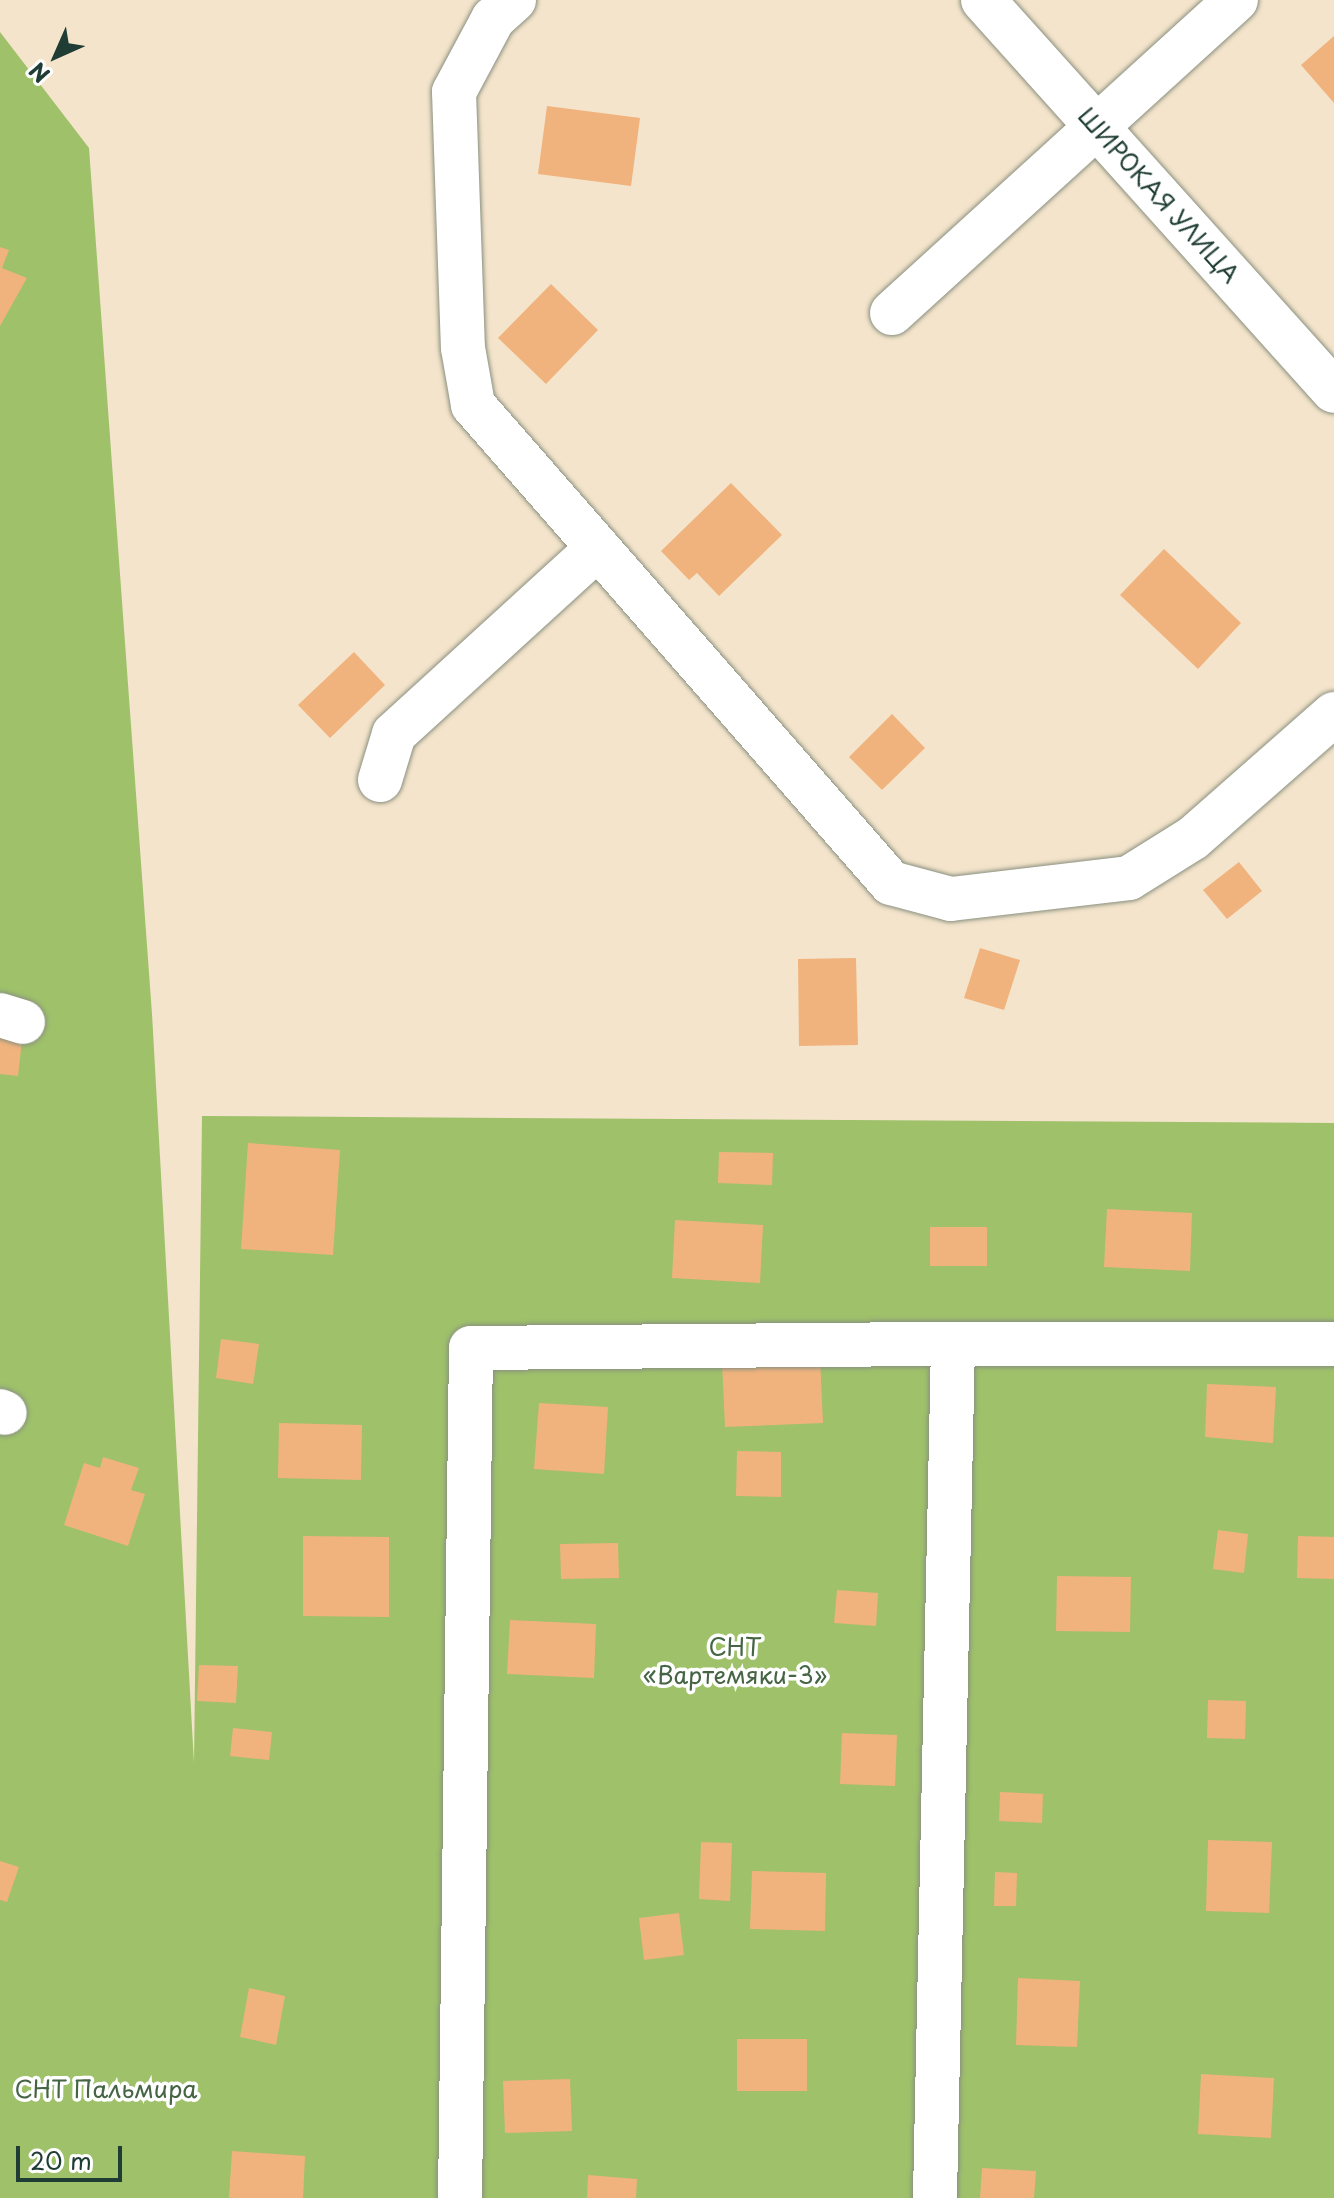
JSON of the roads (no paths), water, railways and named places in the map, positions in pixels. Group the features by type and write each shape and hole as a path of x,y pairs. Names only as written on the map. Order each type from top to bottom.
{"street":[{"path":"514,0 493,19 454,92 463,348 473,405 891,883 951,899 1129,878 1193,838 1334,714"},
{"name":"ШИРОКАЯ УЛИЦА","path":"983,0 1334,391"},
{"path":"892,313 1100,127 1236,0"},
{"path":"380,780 394,734 598,548"},
{"path":"935,2198 953,1344"},
{"path":"460,2198 471,1348 1334,1344"}],"park label":[{"name":"СНТ «Вартемяки-3»","path":"735,1661"},
{"name":"СНТ Пальмира","path":"106,2089"}]}
